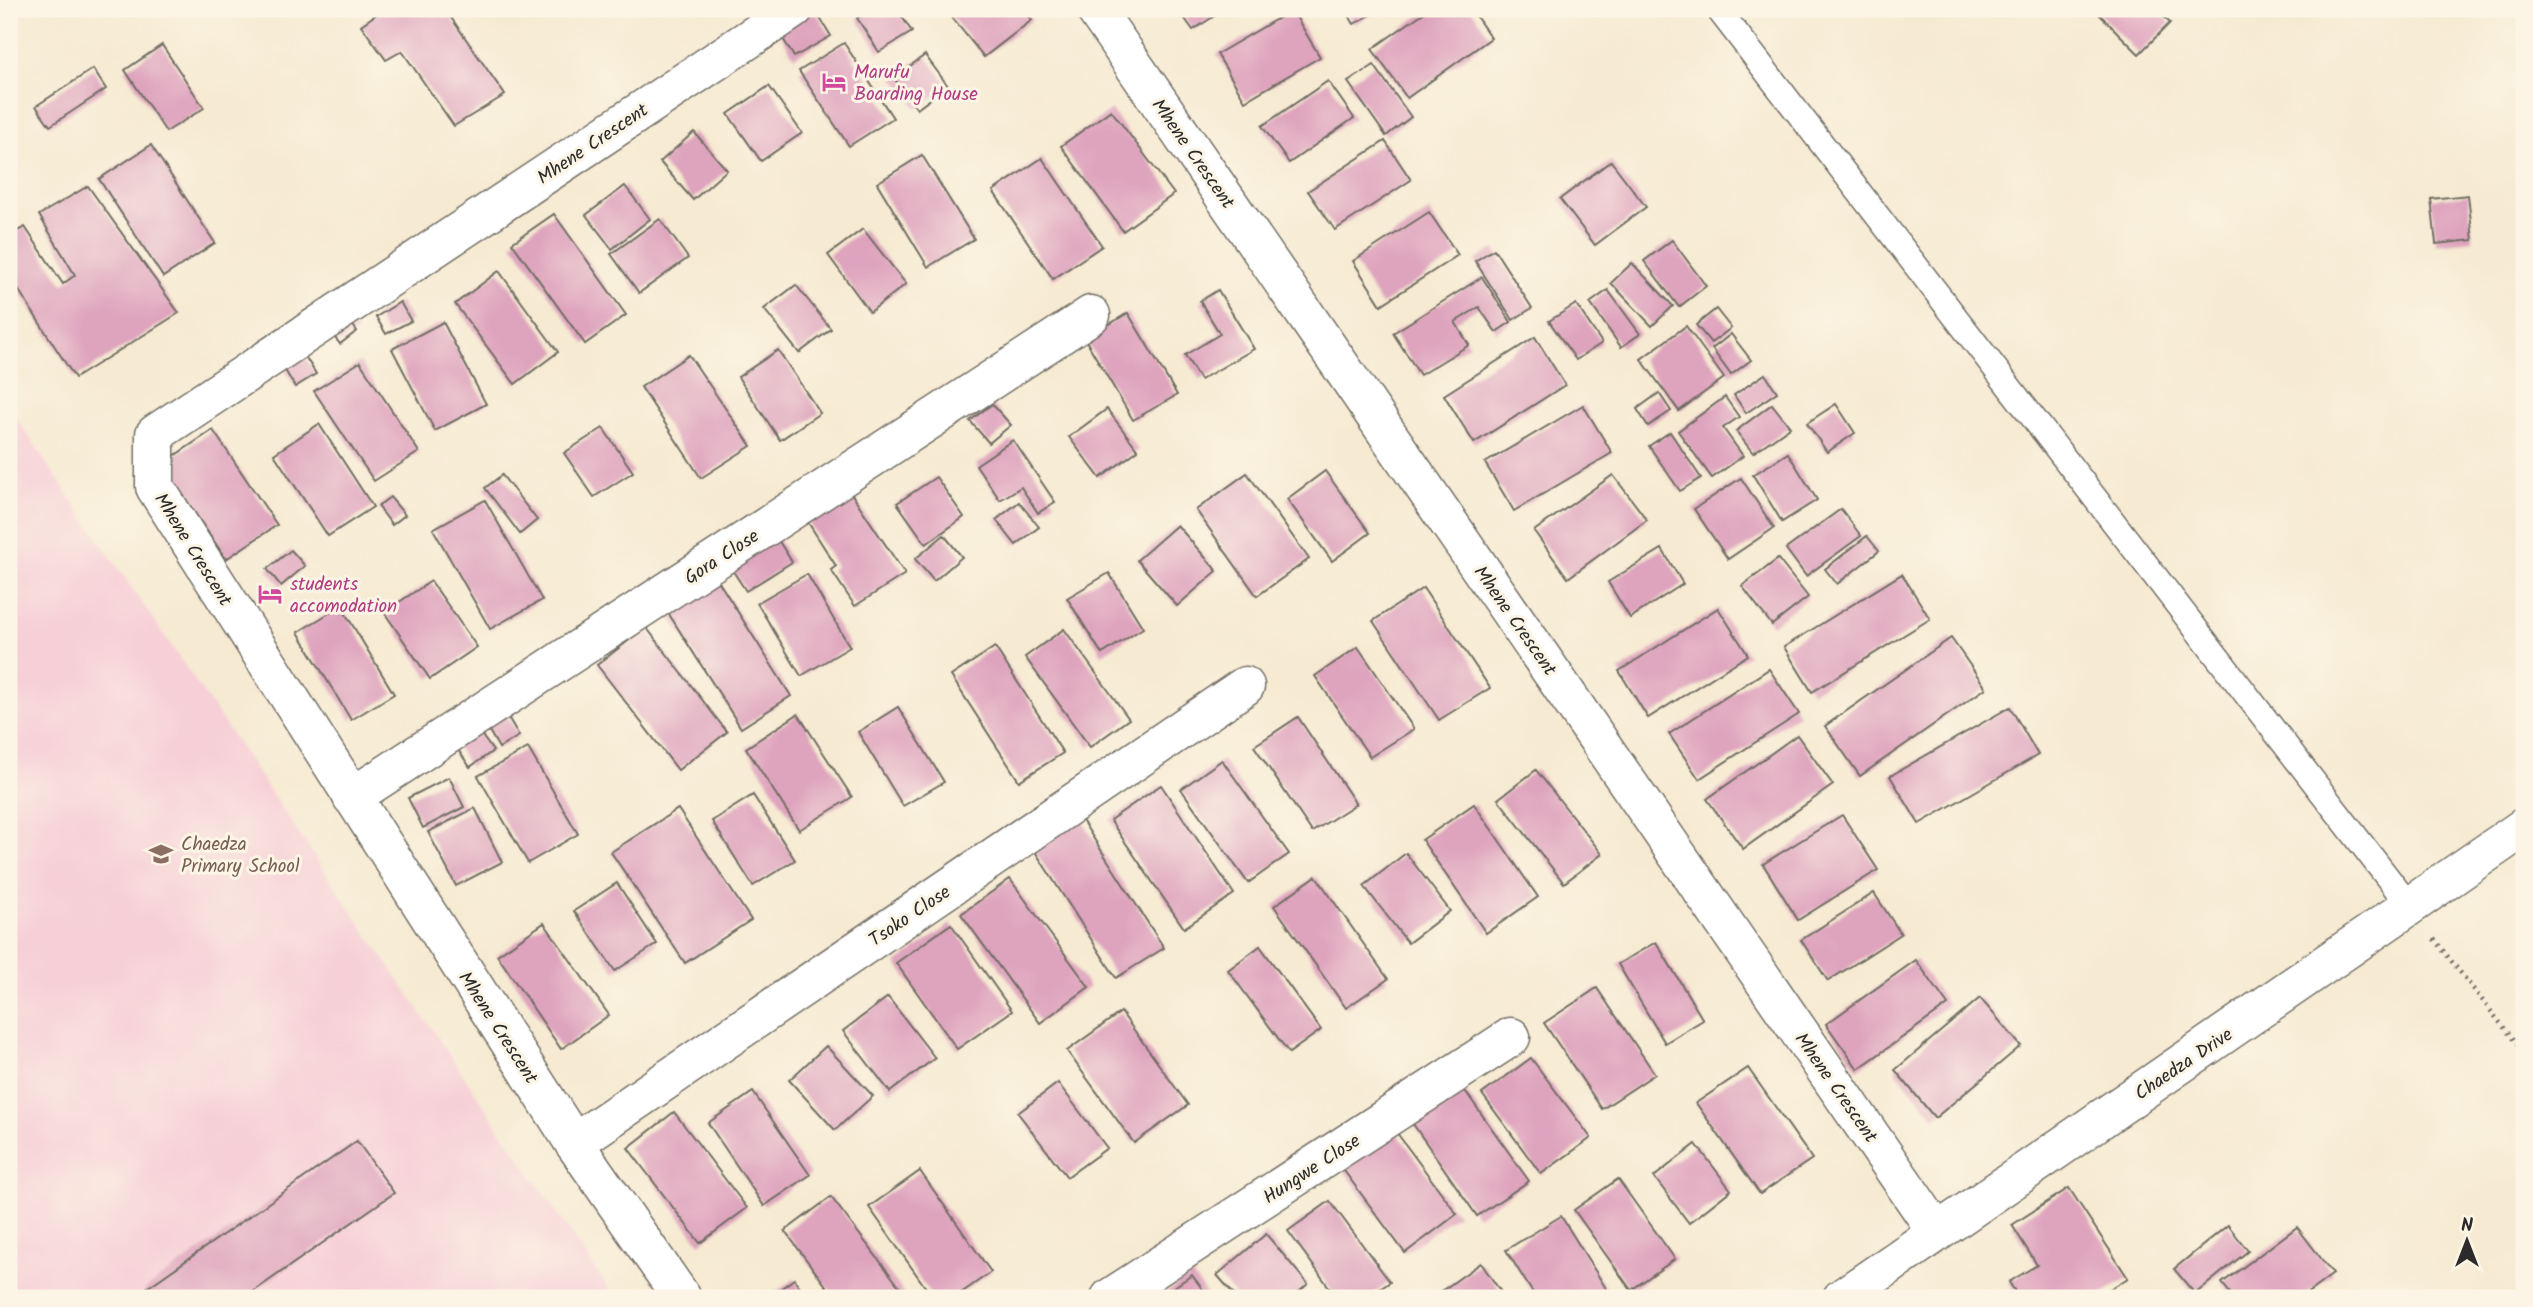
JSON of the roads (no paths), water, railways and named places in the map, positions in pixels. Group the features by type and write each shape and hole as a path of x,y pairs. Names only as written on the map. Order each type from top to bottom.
{"street":[{"name":"Mhene Crescent","path":"682,1298 574,1143 155,487 155,434 794,9"},
{"name":"Mhene Crescent","path":"1094,9 1937,1232"},
{"name":"Gora Close","path":"352,797 1091,314"},
{"name":"Tsoko Close","path":"574,1143 1245,686"},
{"name":"Chaedza Drive","path":"1842,1298 2411,908 2524,827"},
{"name":"Hungwe Close","path":"1110,1298 1511,1037"}],"lane":[{"path":"1718,9 2411,908"}],"place":[{"name":"Marufu Boarding House","path":"834,82"},
{"name":"students accomodation","path":"270,594"},
{"name":"Chaedza Primary School","path":"161,854"}]}
